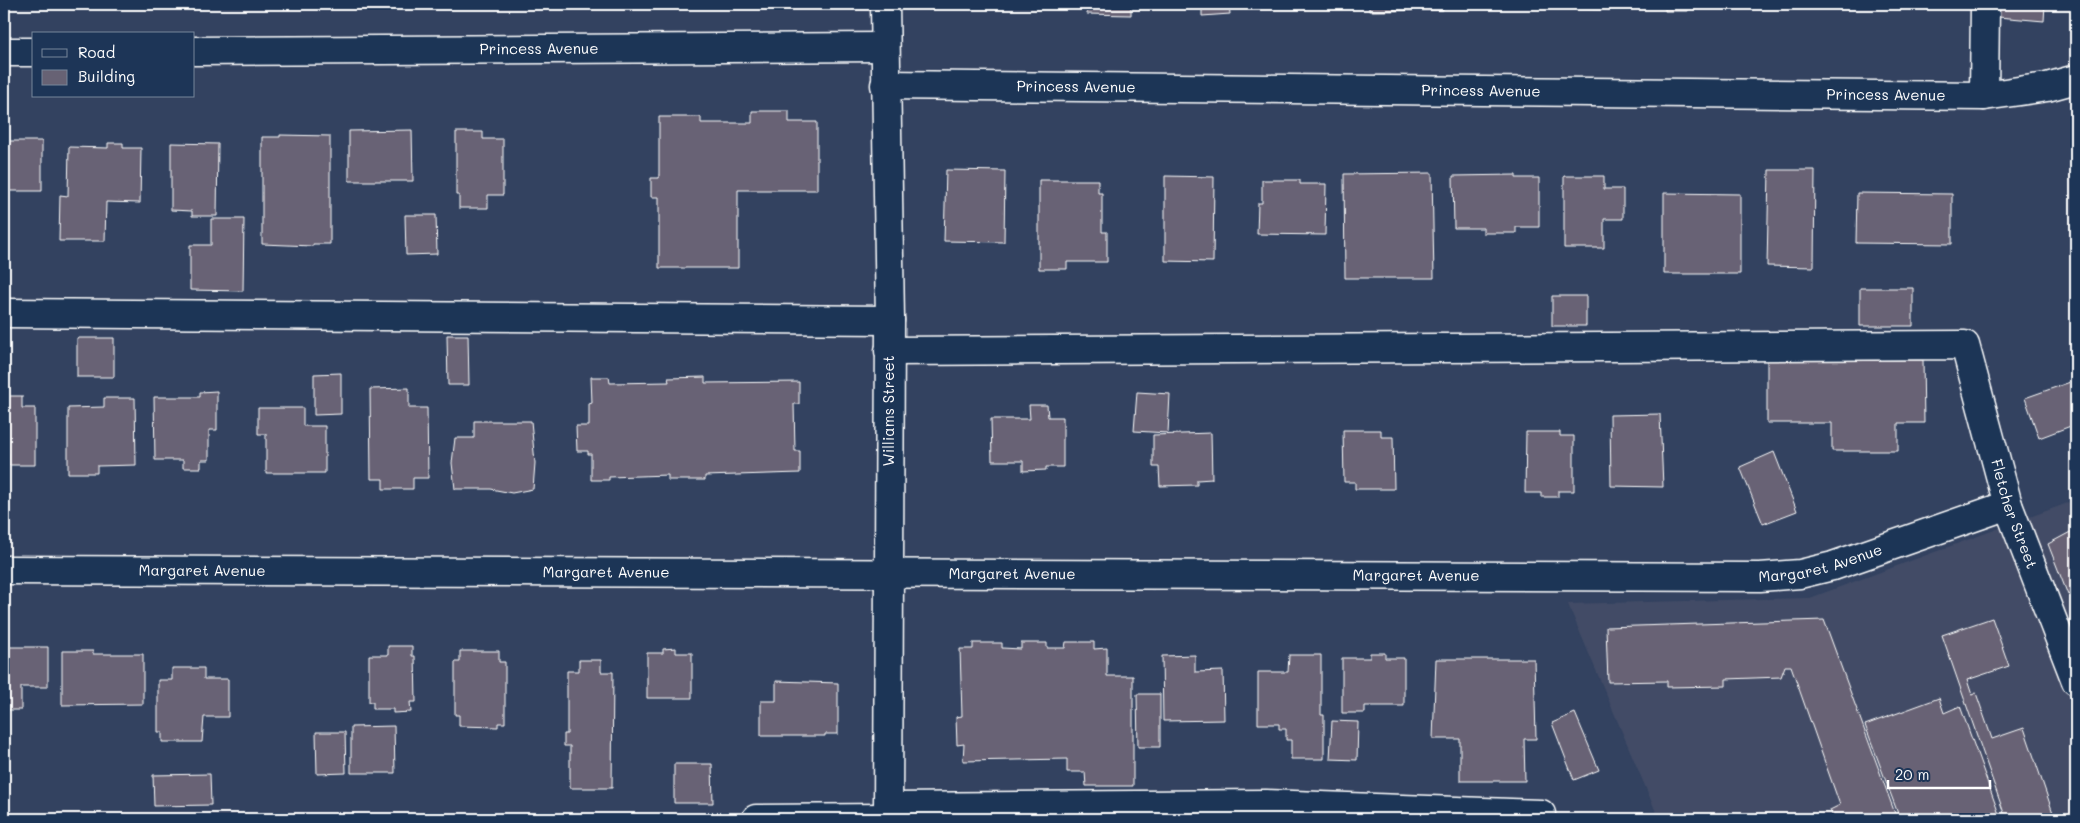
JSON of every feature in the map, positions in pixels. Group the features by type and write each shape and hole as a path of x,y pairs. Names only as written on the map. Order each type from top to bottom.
{"street":[{"name":"Williams Street","path":"885,4 884,47 890,320 888,815"},
{"path":"1984,96 1985,4"},
{"name":"Princess Avenue","path":"195,51 884,47"},
{"path":"4,52 32,52"},
{"name":"Princess Avenue","path":"885,85 1984,96 2047,87 2076,79"},
{"path":"4,313 890,320"},
{"name":"Fletcher Street","path":"889,351 1965,345 2008,505 2076,680"},
{"name":"Margaret Avenue","path":"4,570 1760,576 1800,574 1833,566 2008,505"},
{"path":"756,819 1266,804 1541,814"}],"shaded area":[{"path":"2076,500 2076,819 1659,819 1568,604 1810,598"}],"building":[{"path":"1087,4 1131,4 1131,15 1087,14"},
{"path":"1202,4 1229,4 1230,14 1202,16"},
{"path":"1275,4 1307,4 1307,8 1275,8"},
{"path":"1369,4 1443,4 1443,10 1369,11"},
{"path":"1549,4 1623,4 1623,10 1549,9"},
{"path":"1665,4 1688,4 1688,11 1665,11"},
{"path":"2000,4 2045,4 2044,21 1998,17"},
{"path":"752,111 789,111 789,122 817,122 817,190 738,190 738,268 659,268 659,197 651,197 651,178 659,178 659,117 701,117 701,123 752,123"},
{"path":"412,130 413,181 349,181 349,131"},
{"path":"456,132 483,132 483,139 503,139 503,195 488,195 488,208 459,208 459,195 456,195"},
{"path":"280,135 330,136 330,244 313,244 313,246 262,244 262,137 280,137"},
{"path":"4,141 42,141 42,191 4,191"},
{"path":"108,143 123,143 123,148 141,148 140,203 106,202 105,241 59,241 60,195 68,196 69,147 108,148"},
{"path":"171,143 218,144 217,216 192,216 192,211 171,210"},
{"path":"946,170 1005,171 1004,242 944,241"},
{"path":"1769,170 1815,170 1814,267 1767,266"},
{"path":"1432,173 1434,278 1345,278 1344,174"},
{"path":"1516,175 1516,178 1539,178 1539,227 1516,227 1516,233 1483,233 1483,228 1454,228 1453,176"},
{"path":"1165,176 1214,177 1213,262 1165,261"},
{"path":"1564,176 1604,176 1604,189 1623,189 1623,219 1604,219 1604,248 1564,248"},
{"path":"1039,180 1098,180 1098,193 1102,193 1102,232 1107,232 1107,262 1067,262 1067,269 1039,269"},
{"path":"1262,180 1300,180 1300,184 1326,184 1325,235 1257,234 1258,203 1262,203"},
{"path":"1664,193 1740,194 1740,274 1664,274"},
{"path":"1857,193 1952,194 1952,244 1856,243"},
{"path":"405,215 436,215 437,254 406,255"},
{"path":"211,219 244,219 243,291 190,290 190,245 211,245"},
{"path":"1860,288 1913,288 1913,326 1860,326"},
{"path":"1552,296 1586,296 1586,326 1552,326"},
{"path":"447,335 468,335 469,385 448,385"},
{"path":"77,338 114,338 114,377 77,377"},
{"path":"1767,360 1923,360 1924,423 1898,423 1898,451 1832,451 1832,423 1767,423"},
{"path":"341,373 341,414 314,415 314,374"},
{"path":"591,377 609,377 610,383 669,382 668,378 705,377 705,383 799,382 799,404 794,404 795,451 800,451 800,473 705,476 705,480 668,480 668,475 609,477 609,480 591,480 591,454 588,454 588,451 577,451 576,426 589,426 589,404 592,403"},
{"path":"2076,380 2076,424 2039,438 2025,398"},
{"path":"409,388 409,408 427,408 428,478 413,478 413,489 383,489 383,479 371,479 370,389"},
{"path":"217,391 217,430 209,430 209,460 201,460 201,468 183,468 183,460 155,460 154,397 200,397 200,392"},
{"path":"1137,392 1170,394 1168,433 1134,431"},
{"path":"4,396 22,396 22,408 35,408 35,465 8,465 8,453 4,453"},
{"path":"104,398 135,398 136,465 97,466 97,473 68,473 68,408 104,407"},
{"path":"1029,405 1047,405 1048,417 1063,417 1063,467 1046,467 1046,470 1023,471 1023,461 992,461 991,419 1030,419"},
{"path":"258,408 303,408 303,426 325,426 325,473 266,473 266,434 258,434"},
{"path":"1660,414 1663,487 1611,486 1610,415"},
{"path":"474,421 531,421 535,463 533,489 512,493 491,489 455,489 452,463 455,438 474,438"},
{"path":"1343,430 1381,430 1381,437 1393,437 1394,489 1355,489 1355,482 1344,482"},
{"path":"1526,432 1560,432 1560,436 1574,436 1574,491 1558,491 1558,497 1541,497 1541,493 1525,493"},
{"path":"1211,433 1212,479 1197,480 1197,485 1160,486 1159,467 1153,467 1153,435"},
{"path":"1774,452 1797,511 1763,524 1740,467"},
{"path":"2076,529 2076,591 2068,595 2048,544"},
{"path":"1992,618 2009,666 1967,680 1972,695 1976,693 1992,739 2024,728 2053,813 2043,819 2006,819 1942,635"},
{"path":"1824,620 1897,819 1834,819 1830,810 1840,805 1791,666 1785,666 1781,677 1726,679 1726,686 1667,687 1667,681 1608,682 1606,627"},
{"path":"1066,642 1094,642 1094,649 1107,648 1107,676 1133,676 1133,786 1086,786 1085,772 1067,772 1067,759 963,761 964,744 957,745 956,717 962,716 960,649 973,649 973,643 1002,643 1002,648 1021,649 1021,643 1047,643 1047,648 1065,648"},
{"path":"388,646 412,646 412,656 415,656 416,702 410,702 411,712 393,713 393,709 373,709 373,702 369,702 369,655 388,655"},
{"path":"4,647 48,647 48,687 21,687 21,710 4,710"},
{"path":"676,648 676,653 692,653 692,698 647,698 647,653 663,653 663,649"},
{"path":"62,651 93,651 93,654 143,654 143,704 62,705"},
{"path":"460,651 499,651 499,662 505,662 505,723 498,723 498,727 459,726 459,715 455,715 455,662 460,662"},
{"path":"1370,653 1385,653 1385,658 1404,658 1404,706 1365,706 1365,713 1342,713 1342,658 1370,658"},
{"path":"1195,655 1195,672 1223,671 1224,720 1163,721 1162,656"},
{"path":"1289,655 1321,655 1321,715 1324,715 1324,759 1291,759 1291,740 1286,740 1286,729 1279,729 1279,724 1258,724 1258,672 1288,672"},
{"path":"1436,659 1534,659 1536,739 1524,739 1525,781 1460,781 1460,739 1433,739"},
{"path":"579,660 601,660 601,672 613,672 612,788 570,788 570,746 564,746 564,734 567,734 567,671 579,671"},
{"path":"172,668 204,668 204,679 228,679 228,717 204,717 202,742 162,742 162,732 158,732 158,680 172,680"},
{"path":"776,681 838,683 838,734 825,734 825,736 761,736 761,701 776,701"},
{"path":"1137,694 1160,694 1160,747 1138,747"},
{"path":"1939,698 1944,713 1960,706 2000,817 1994,819 1900,819 1865,725"},
{"path":"1575,713 1599,770 1574,780 1552,723"},
{"path":"1332,721 1358,722 1357,760 1330,759"},
{"path":"394,726 395,773 351,773 351,727"},
{"path":"316,732 345,732 346,773 317,774"},
{"path":"674,764 712,764 713,803 674,803"},
{"path":"210,774 211,805 154,806 153,775"}]}
